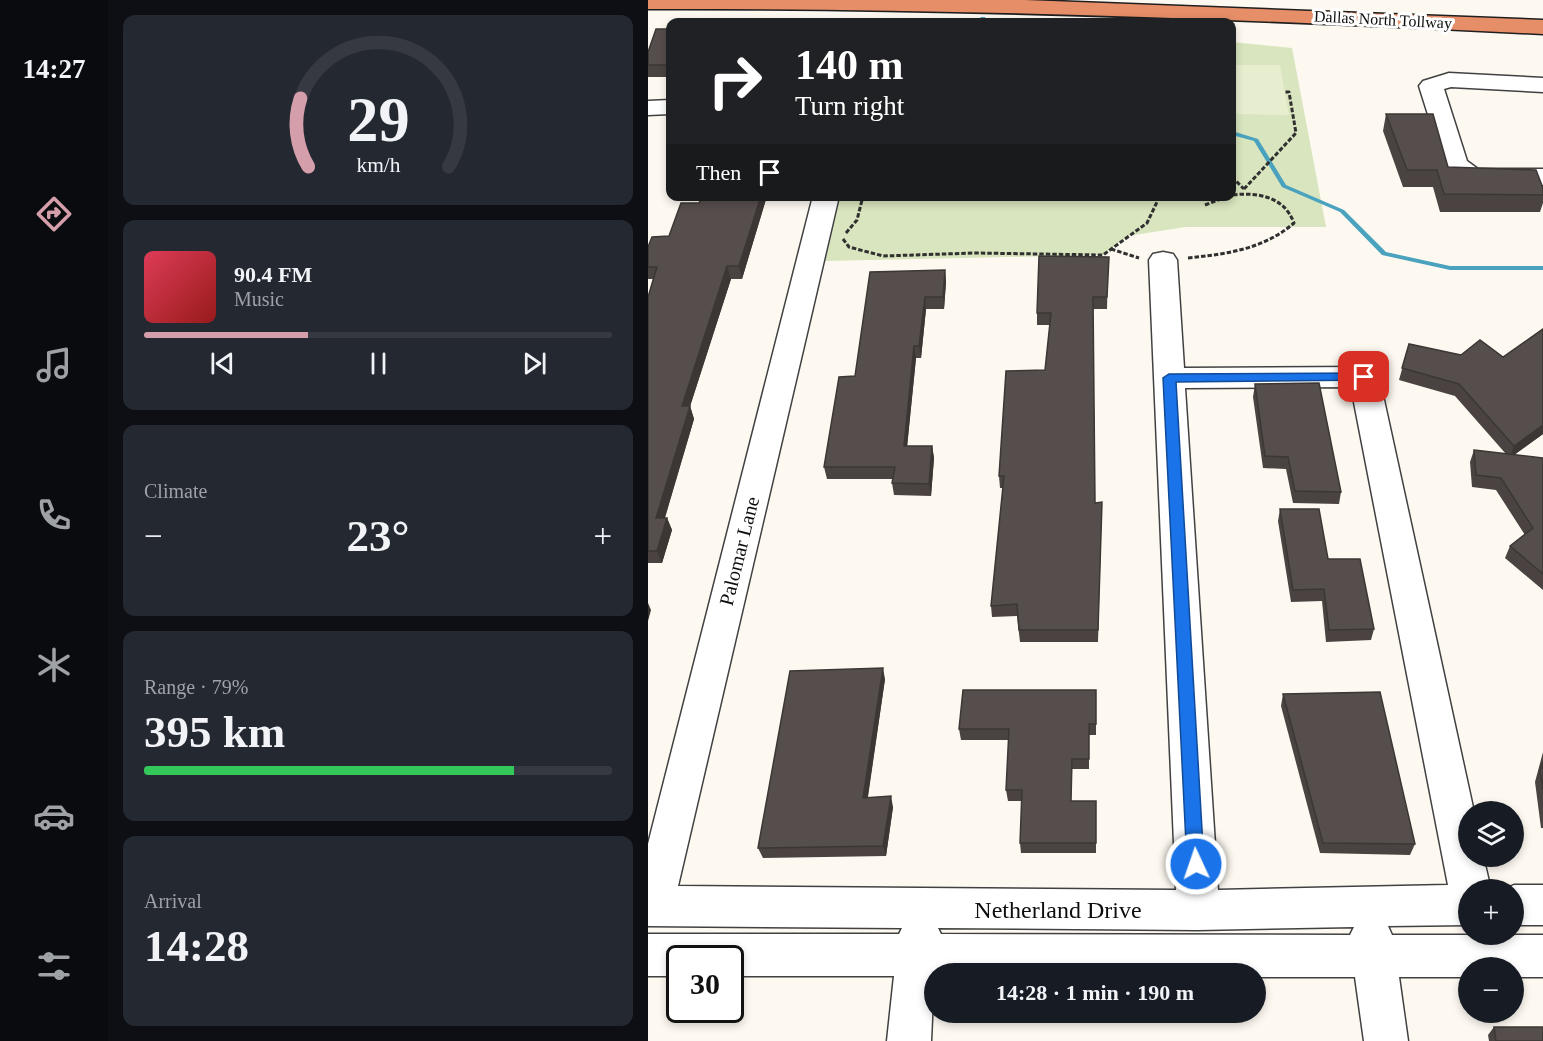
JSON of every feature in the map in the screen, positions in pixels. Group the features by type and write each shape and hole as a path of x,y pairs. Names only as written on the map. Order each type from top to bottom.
{"highway":[{"name":"Dallas North Tollway","path":"1329,0 1543,10"},
{"name":"Dallas North Tollway","path":"648,3 1019,4 1272,13 1543,27"}],"street":[{"path":"1543,85 1449,80 1431,86 1456,165 1472,176 1543,177"},
{"path":"648,108 666,107"},
{"name":"Palomar Lane","path":"650,906 825,201"},
{"path":"1163,260 1198,910"},
{"path":"1169,378 1364,377 1468,879"},
{"name":"Netherland Drive","path":"650,906 922,910 1198,910 1458,905"},
{"path":"1524,905 1543,905"},
{"path":"1367,908 1386,1041"},
{"path":"909,1041 922,910"},
{"path":"648,955 1543,956"}],"path":[{"path":"1236,194 1245,191 1296,133 1289,92 1285,92"},
{"path":"1163,260 1201,257 1257,246 1282,235 1294,223 1292,212 1284,203 1245,191 1236,181"},
{"path":"862,201 857,220 842,240 849,247 883,256 975,253 1103,255 1147,223 1157,201"},
{"path":"1205,205 1216,201"}],"green space":[{"path":"1236,42 1292,48 1326,227 1185,227 1128,236 1103,255 825,261 839,201 1236,201"},
{"path":"1236,65 1280,65 1289,115 1236,114"}],"building":[{"path":"656,29 666,29 666,65 648,65 648,52"},
{"path":"1386,114 1433,114 1448,167 1536,170 1543,188 1543,195 1444,194 1437,170 1407,170"},
{"path":"700,201 759,201 739,266 727,266 682,406 690,406 656,518 667,518 657,551 648,551 648,297 657,267 648,267 648,247 652,237 669,236 681,203 699,203"},
{"path":"1039,256 1109,257 1107,297 1093,297 1095,503 1102,502 1098,630 1019,630 1017,604 991,606 1004,476 999,476 1006,371 1045,370 1051,313 1037,313"},
{"path":"945,270 943,297 925,297 919,346 914,346 904,446 932,446 929,484 892,483 895,467 824,467 839,377 855,376 870,272"},
{"path":"1543,329 1543,425 1514,446 1459,384 1402,368 1409,344 1461,355 1480,340 1503,357"},
{"path":"1319,383 1341,492 1295,491 1288,457 1265,456 1255,384"},
{"path":"1474,450 1543,458 1543,574 1510,546 1533,528 1501,478 1476,475"},
{"path":"1280,509 1319,509 1328,559 1360,559 1374,629 1329,630 1324,589 1293,590"},
{"path":"883,668 863,798 891,796 883,846 758,848 790,671"},
{"path":"963,690 1096,690 1096,724 1089,724 1089,759 1072,759 1071,801 1096,801 1096,843 1020,843 1022,790 1006,790 1009,729 959,729"},
{"path":"1380,692 1415,844 1323,843 1283,694"},
{"path":"1543,762 1543,789 1540,771"},
{"path":"1494,1027 1543,1027 1543,1041 1496,1041"}],"waterway":[{"path":"1236,134 1256,140 1284,186 1342,211 1384,254 1450,268 1543,268"}],"route":[{"path":"1196,864 1169,378 1364,377"}]}
